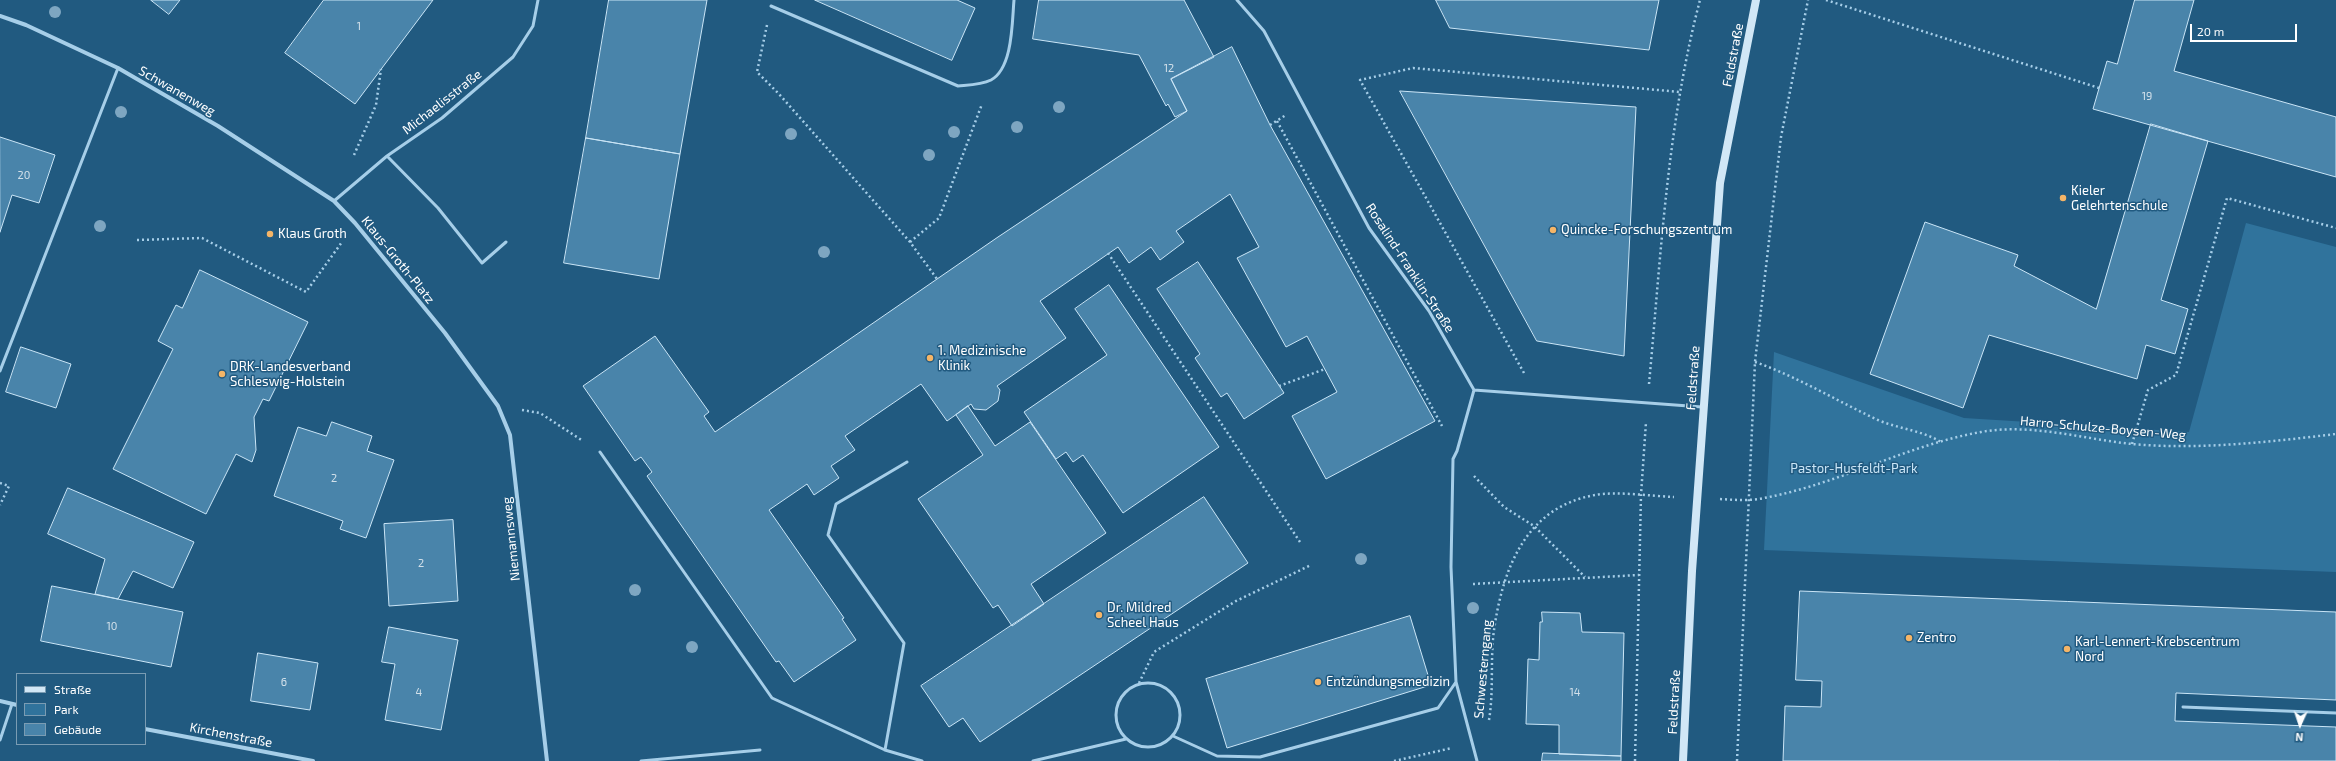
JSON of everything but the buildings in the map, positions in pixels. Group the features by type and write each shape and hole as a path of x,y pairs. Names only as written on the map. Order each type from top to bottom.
{"street":[{"name":"Feldstraße","path":"1683,761 1696,498 1720,183 1756,0"},
{"name":"Schwanenweg","path":"0,16 26,25 118,68 218,126 334,201"},
{"name":"Klaus-Groth-Platz","path":"334,201 355,223 445,333"},
{"name":"Niemannsweg","path":"445,333 498,406 510,435 547,761"},
{"path":"0,701 16,704"},
{"name":"Kirchenstraße","path":"146,729 313,761"}],"lane":[{"name":"Michaelisstraße","path":"334,201 387,156 442,118 513,57 533,26 538,0"},
{"path":"771,6 958,86 976,85 992,80 1006,62 1014,0"},
{"name":"Rosalind-Franklin-Straße","path":"1237,0 1264,31 1369,228 1429,311 1474,390"},
{"path":"0,371 118,68"},
{"path":"387,156 438,208 482,263 506,242"},
{"path":"1477,761 1456,682 1452,585 1453,459 1457,450 1474,390 1702,407"},
{"path":"600,452 772,698 885,750 922,761"},
{"path":"885,750 904,643 828,535 836,504 907,462"},
{"path":"1173,736 1217,756 1260,757 1438,708 1456,682"},
{"path":"1139,683 1160,684 1176,697 1181,717 1173,736 1158,746 1141,747 1126,739 1115,718 1120,696 1139,683"},
{"path":"0,740 12,704"},
{"path":"2183,707 2336,713"},
{"path":"1033,761 1126,739"},
{"path":"641,761 760,750"}],"path":[{"path":"1634,761 1638,575 1647,403 1668,176 1680,92 1700,0"},
{"path":"1737,761 1747,500 1755,362 1781,138 1808,0"},
{"path":"1826,0 2099,88"},
{"path":"771,6 757,72 779,94 910,242 937,279"},
{"path":"1536,395 1360,80 1413,68 1680,92"},
{"path":"352,160 376,105 382,69"},
{"path":"910,242 939,218 992,80"},
{"path":"1277,121 1438,419 1473,474 1504,507 1534,526 1585,577"},
{"path":"2132,444 2148,390 2176,375 2227,198 2336,228"},
{"path":"137,240 202,238 306,292 355,223"},
{"path":"1108,253 1300,542"},
{"path":"1755,362 1781,371 1888,424 1924,433 1942,442"},
{"path":"1279,386 1325,369"},
{"path":"540,413 600,452"},
{"name":"Harro-Schulze-Boysen-Weg","path":"1696,498 1747,500 1764,499 1942,442 1981,432 2019,430 2062,433 2132,444 2189,447 2228,446 2336,434"},
{"path":"0,483 9,486 0,505"},
{"name":"Schwesterngang","path":"1473,743 1487,729 1491,707 1494,630 1504,582 1521,544 1534,526 1553,510 1595,495 1664,496"},
{"path":"1139,683 1154,652 1236,601 1311,565"},
{"path":"1452,585 1638,575"},
{"path":"1394,761 1473,743"}],"green space":[{"name":"Pastor-Husfeldt-Park","path":"2246,223 2336,247 2336,572 1764,550 1774,352 1964,418 2189,432"}],"place":[{"name":"Kieler Gelehrtenschule","path":"2063,198"},
{"name":"Quincke-Forschungszentrum","path":"1553,230"},
{"name":"Klaus Groth","path":"270,234"},
{"name":"1. Medizinische Klinik","path":"930,358"},
{"name":"DRK-Landesverband Schleswig-Holstein","path":"222,374"},
{"name":"Dr. Mildred Scheel Haus","path":"1099,615"},
{"name":"Zentro","path":"1909,638"},
{"name":"Karl-Lennert-Krebscentrum Nord","path":"2067,649"},
{"name":"Entzündungsmedizin","path":"1318,682"}]}
